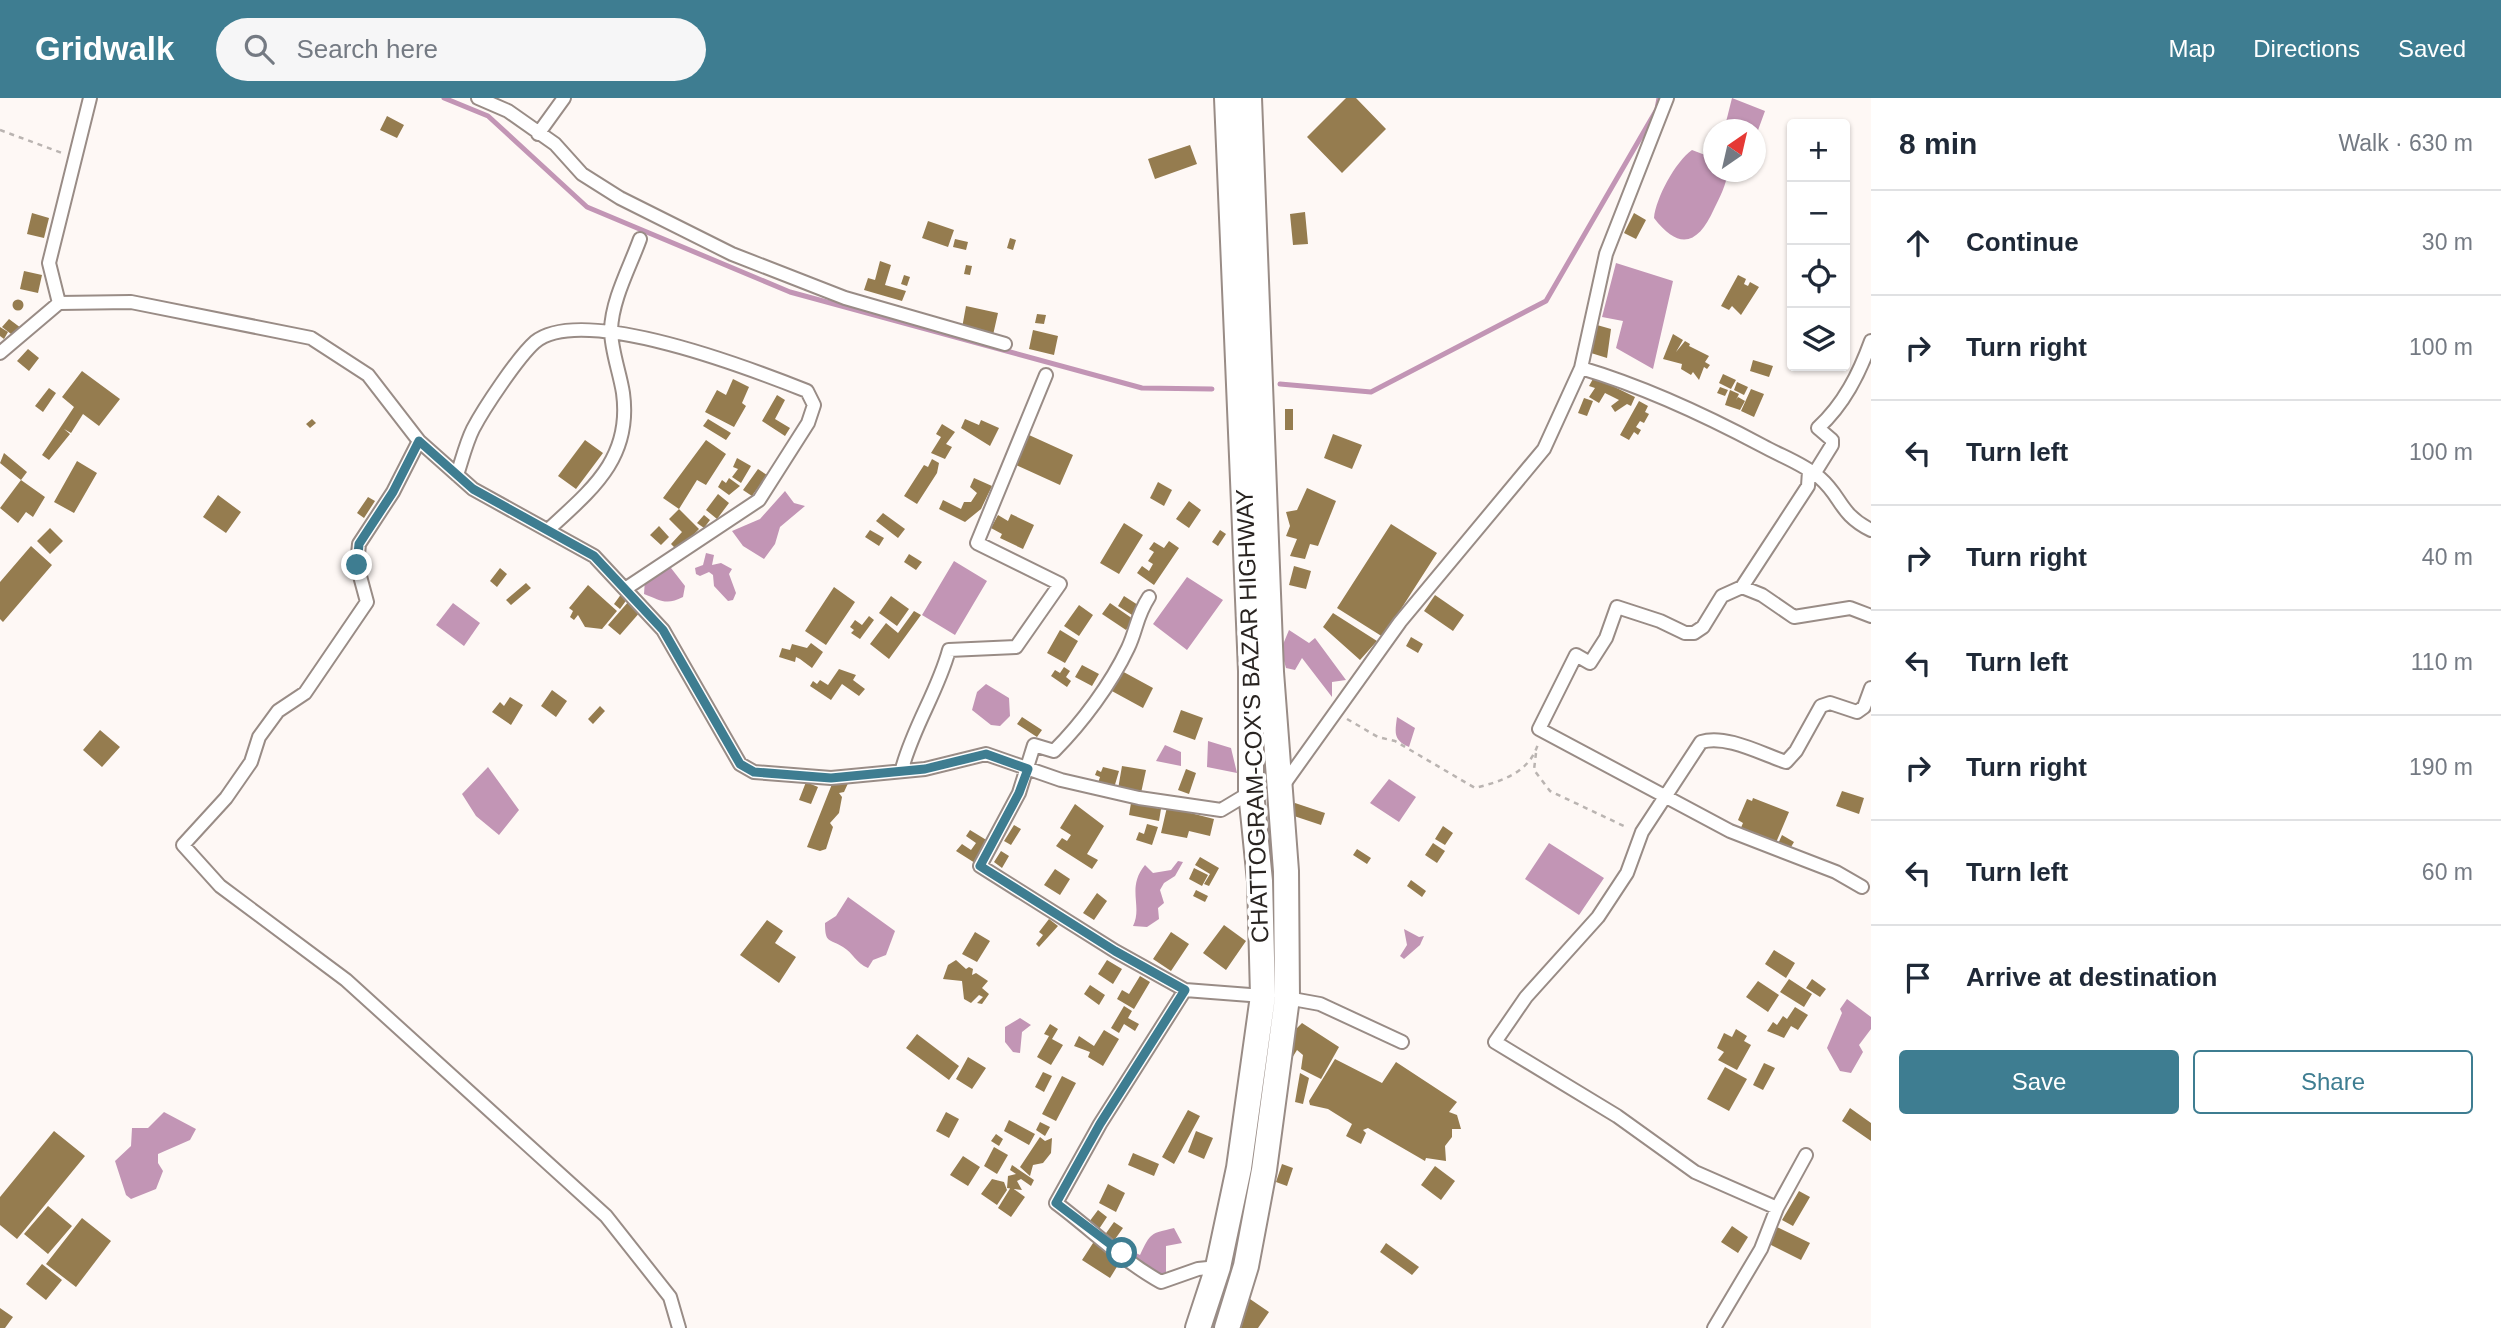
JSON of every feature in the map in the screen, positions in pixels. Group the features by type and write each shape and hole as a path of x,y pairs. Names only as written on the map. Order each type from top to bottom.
{"highway":[{"name":"CHATTOGRAM-COX'S BAZAR HIGHWAY","path":"1198,1328 1218,1267 1275,997 1251,792 1251,671 1227,98"},
{"name":"CHATTOGRAM-COX'S BAZAR HIGHWAY","path":"1227,1328 1246,1266 1264,1170 1286,871 1271,672 1248,98"}],"street":[{"path":"59,303 49,262 90,98"},
{"path":"478,98 508,111 555,144 582,174 620,198 732,254 845,298 1005,344"},
{"path":"538,134 564,98"},
{"path":"1281,787 1399,622 1544,449 1581,368 1606,254 1667,98"},
{"path":"548,530 602,480 621,442 624,397 611,331 618,298 640,239"},
{"path":"0,353 59,303 131,302 311,338 368,375 419,441 473,489 594,556 663,630 740,764 754,772 831,778 902,769 925,769 986,754 1028,769 1139,798 1221,810 1251,792"},
{"path":"457,475 473,430 536,342 555,332 611,331 742,366 807,391 814,405 808,423 760,500 625,589"},
{"path":"1861,887 1836,872 1730,831 1539,729 1576,655 1591,663 1606,638 1617,607 1660,621 1685,633 1695,633 1703,627 1722,596 1742,587 1808,486 1811,472 1832,445 1832,440 1818,428 1840,405 1858,375 1871,341"},
{"path":"1581,368 1621,380 1715,421 1811,472 1821,478 1852,521 1871,530"},
{"path":"902,769 910,738 944,669 948,650 1016,647 1060,584 977,543 1046,375"},
{"path":"419,441 393,492 359,544 357,565 367,602 305,693 278,711 259,737 251,762 226,798 183,845 220,886 346,980 606,1216 670,1297 679,1328"},
{"path":"1742,587 1762,595 1794,617 1850,608 1871,615"},
{"path":"1149,597 1137,615 1128,647 1072,733 1054,751 1034,744 1019,793 980,866 1115,951 1185,990 1275,997 1320,1004 1402,1042"},
{"path":"1777,1208 1695,1172 1617,1116 1495,1042 1526,997 1598,916 1627,873 1642,832 1701,742 1712,738 1786,762 1796,751 1821,706 1830,704 1857,712 1864,707 1871,688"},
{"path":"1185,990 1100,1124 1056,1203 1122,1253 1132,1266 1161,1282 1198,1269 1218,1267"},
{"path":"1714,1328 1761,1249 1777,1208 1806,1156"}],"path":[{"path":"0,130 75,158"},
{"path":"1341,715 1378,737 1395,741 1475,788 1499,782 1523,770 1536,750 1543,731"},
{"path":"1536,750 1534,770 1550,790 1606,815 1634,832 1642,832"}],"shaded area":[{"path":"1732,98 1765,111 1762,119 1727,119"},
{"path":"1692,150 1703,154 1703,182 1726,182 1702,230 1688,239 1680,239 1663,229 1654,218 1667,181"},
{"path":"1616,263 1673,281 1653,369 1616,348 1623,321 1602,317"},
{"path":"785,491 794,503 805,506 780,527 775,544 764,559 743,546 732,531 760,519"},
{"path":"706,553 714,555 712,565 721,563 732,569 729,574 736,593 733,600 728,601 714,586 713,575 709,572 700,576 696,574 695,568 703,565"},
{"path":"954,561 987,581 955,635 922,615"},
{"path":"663,565 671,568 685,586 683,597 667,602 644,594 645,579"},
{"path":"1187,577 1223,600 1187,650 1153,624"},
{"path":"453,603 480,623 464,646 436,625"},
{"path":"1289,630 1309,643 1315,638 1346,680 1332,682 1332,697 1302,658 1295,670 1286,668 1284,661 1274,666"},
{"path":"986,684 1009,698 1010,716 1000,726 991,725 972,710 977,692"},
{"path":"1397,717 1415,728 1409,747 1400,742 1396,735"},
{"path":"1208,741 1231,748 1237,773 1207,767"},
{"path":"1165,745 1181,752 1181,766 1156,761"},
{"path":"488,767 519,810 499,835 476,816 462,794"},
{"path":"1389,779 1416,797 1399,822 1370,803"},
{"path":"1549,843 1604,878 1579,915 1525,879"},
{"path":"1178,861 1183,862 1175,876 1164,883 1160,890 1164,903 1158,908 1159,919 1147,927 1133,926 1136,919 1135,889 1139,873 1145,865 1153,873 1171,870"},
{"path":"848,897 895,931 886,955 873,960 868,968 846,949 829,940 826,934 825,923 836,916"},
{"path":"1404,929 1419,937 1424,936 1420,945 1404,959 1400,956 1407,945"},
{"path":"1847,999 1871,1017 1871,1029 1859,1045 1863,1052 1851,1073 1840,1071 1827,1048 1842,1013 1840,1009"},
{"path":"1020,1018 1031,1025 1022,1032 1020,1053 1013,1052 1005,1042 1005,1027"},
{"path":"164,1112 196,1129 190,1140 158,1154 158,1163 163,1171 156,1189 131,1199 126,1195 115,1161 131,1146 132,1128 148,1128"},
{"path":"1174,1228 1182,1243 1166,1246 1166,1276 1158,1278 1127,1256 1136,1253 1140,1255 1152,1235"}],"building":[{"path":"1346,98 1356,98 1386,129 1342,173 1307,137"},
{"path":"387,116 404,125 397,138 380,130"},
{"path":"1190,145 1197,164 1155,179 1148,159"},
{"path":"1305,212 1308,244 1293,245 1290,214"},
{"path":"32,213 49,218 44,238 27,234"},
{"path":"1634,213 1646,220 1636,239 1624,233"},
{"path":"928,221 954,230 948,247 922,238"},
{"path":"1010,238 1016,240 1013,250 1007,248"},
{"path":"955,239 968,242 966,250 953,247"},
{"path":"880,261 891,265 885,285 906,291 902,301 864,290 868,278 875,280"},
{"path":"966,265 972,266 970,275 964,274"},
{"path":"24,271 42,275 38,293 20,289"},
{"path":"904,275 910,277 907,286 901,284"},
{"path":"1738,275 1746,279 1744,284 1748,286 1750,282 1759,287 1741,315 1732,306 1729,310 1721,306"},
{"path":"18,299 24,305 18,311 12,305"},
{"path":"966,306 998,313 993,335 962,328"},
{"path":"1037,314 1046,315 1044,324 1035,323"},
{"path":"9,319 21,328 15,337 2,327"},
{"path":"1597,325 1611,329 1607,358 1591,353"},
{"path":"0,327 8,332 4,339 0,336"},
{"path":"1033,330 1058,336 1054,355 1029,349"},
{"path":"1673,334 1683,340 1676,352 1685,341 1689,346 1709,356 1705,362 1710,365 1707,369 1704,367 1699,380 1693,372 1691,375 1681,369 1682,364 1663,359"},
{"path":"28,349 39,358 29,371 17,361"},
{"path":"1753,360 1773,366 1769,377 1750,371"},
{"path":"82,371 120,399 99,426 83,414 71,433 64,429 70,434 49,460 42,455 74,407 62,397"},
{"path":"1723,374 1736,380 1731,389 1719,383"},
{"path":"1594,377 1635,397 1631,406 1627,404 1615,412 1611,406 1619,400 1605,393 1599,403 1589,397 1595,388 1589,386"},
{"path":"733,379 749,387 742,403 746,406 734,427 705,412 717,390 726,395"},
{"path":"1737,382 1748,387 1744,395 1734,390"},
{"path":"1720,387 1728,390 1725,396 1717,393"},
{"path":"49,388 56,393 43,412 35,406"},
{"path":"1751,389 1764,394 1754,417 1741,411"},
{"path":"1730,390 1739,394 1736,400 1738,397 1745,401 1740,410 1725,405"},
{"path":"777,395 785,400 775,419 790,428 785,436 762,421"},
{"path":"1584,398 1593,401 1587,416 1578,413"},
{"path":"1639,401 1648,406 1645,412 1649,414 1644,423 1640,421 1636,427 1641,430 1638,435 1634,432 1629,440 1620,435"},
{"path":"1285,409 1293,409 1293,430 1285,430"},
{"path":"312,419 316,423 310,428 306,424"},
{"path":"708,419 731,433 726,440 703,426"},
{"path":"965,419 979,425 981,420 999,428 990,446 961,428"},
{"path":"942,424 955,432 946,444 952,447 945,459 931,453 941,437 936,434"},
{"path":"1333,434 1362,445 1352,469 1324,458"},
{"path":"1029,435 1073,455 1060,485 1016,465"},
{"path":"585,440 603,453 576,489 558,476"},
{"path":"706,440 726,454 706,485 697,480 679,509 663,498"},
{"path":"4,453 27,472 21,480 0,463"},
{"path":"737,458 751,466 741,483 732,477 738,469 733,467"},
{"path":"932,459 939,463 937,473 917,504 904,496 924,465 928,467"},
{"path":"77,461 97,473 74,513 54,502"},
{"path":"758,469 767,475 752,496 743,490"},
{"path":"729,478 740,486 729,495 718,487 722,480 726,483"},
{"path":"974,478 992,486 981,509 965,522 939,509 943,500 961,509 964,502 971,502 977,493 970,487"},
{"path":"21,480 45,497 33,517 26,512 18,523 0,508"},
{"path":"1158,482 1172,490 1164,506 1150,498"},
{"path":"1307,488 1336,501 1318,546 1310,544 1305,559 1290,556 1297,539 1286,536 1290,526 1286,512 1297,510"},
{"path":"718,494 729,503 717,519 706,510"},
{"path":"218,495 241,512 226,533 203,517"},
{"path":"368,497 375,501 364,518 357,513"},
{"path":"1189,501 1201,510 1189,528 1176,519"},
{"path":"679,509 699,529 678,551 671,544 682,532 669,519"},
{"path":"883,513 905,529 898,538 876,521"},
{"path":"1011,514 1034,525 1023,549 1000,538 1002,534 991,528 998,515 1008,521"},
{"path":"704,515 710,520 704,528 697,523"},
{"path":"1124,523 1143,535 1119,574 1100,563"},
{"path":"1391,524 1437,553 1383,637 1337,608"},
{"path":"659,526 669,537 661,545 650,535"},
{"path":"50,528 63,541 50,554 37,541"},
{"path":"870,530 884,538 879,546 865,537"},
{"path":"1220,530 1226,534 1218,546 1212,542"},
{"path":"1169,541 1179,548 1154,585 1137,573 1142,566 1149,571 1153,564 1148,561 1154,552 1149,549 1154,542 1164,548"},
{"path":"31,546 52,565 3,622 0,619 0,582"},
{"path":"909,554 922,562 916,570 904,562"},
{"path":"1294,566 1311,571 1306,589 1289,585"},
{"path":"500,568 507,574 497,587 490,581"},
{"path":"526,583 531,588 511,605 506,600"},
{"path":"588,585 617,611 602,629 585,627 578,615 574,620 570,617 573,611 569,608"},
{"path":"834,587 855,602 826,645 805,631"},
{"path":"622,593 628,598 620,609 614,604"},
{"path":"1435,595 1464,615 1453,631 1424,611"},
{"path":"891,596 909,609 897,626 879,613"},
{"path":"1124,596 1138,605 1132,615 1118,606"},
{"path":"629,601 641,611 620,635 608,625"},
{"path":"1110,603 1133,619 1126,630 1102,614"},
{"path":"1079,605 1093,615 1079,636 1064,626"},
{"path":"914,611 921,615 889,659 870,644 886,623 898,633"},
{"path":"1333,613 1377,641 1360,660 1323,627"},
{"path":"869,616 874,620 860,639 851,633 854,630 850,627 855,620 862,625"},
{"path":"1060,630 1078,641 1065,663 1047,653"},
{"path":"1411,637 1423,644 1418,653 1406,646"},
{"path":"811,643 823,652 812,668 796,657 795,662 779,657 782,648 790,650 792,644 807,648"},
{"path":"1082,665 1099,674 1092,686 1075,677"},
{"path":"1064,667 1070,671 1066,677 1071,681 1067,687 1051,676 1055,670 1060,673"},
{"path":"839,669 856,675 853,680 865,689 859,696 842,684 831,700 810,686 813,681 817,684 820,680 828,685"},
{"path":"1120,670 1153,688 1143,708 1110,690"},
{"path":"552,690 567,701 556,717 541,706"},
{"path":"510,697 523,705 511,725 492,712 500,702 504,706"},
{"path":"600,706 605,711 593,724 588,719"},
{"path":"1181,710 1203,718 1195,740 1173,732"},
{"path":"1022,717 1042,730 1037,737 1017,724"},
{"path":"100,730 120,747 102,767 83,750"},
{"path":"1122,766 1146,770 1141,793 1118,789"},
{"path":"1103,767 1119,771 1114,788 1098,783 1100,777 1095,775 1097,770 1101,772"},
{"path":"1186,769 1196,773 1189,794 1178,790"},
{"path":"834,779 850,779 844,792 839,793 842,797 839,813 830,823 833,827 826,849 820,851 807,847"},
{"path":"806,782 818,787 811,804 799,800"},
{"path":"1842,791 1864,798 1859,814 1836,806"},
{"path":"1753,798 1789,812 1775,845 1740,830 1743,823 1738,820 1747,799 1752,801"},
{"path":"1131,803 1161,809 1159,821 1129,815"},
{"path":"1295,803 1325,813 1321,825 1291,815"},
{"path":"1075,804 1104,826 1087,854 1098,860 1092,869 1056,846 1062,838 1067,841 1071,835 1060,828"},
{"path":"1167,807 1214,819 1210,836 1189,831 1187,838 1161,833"},
{"path":"1147,824 1158,827 1152,845 1136,840 1139,832 1144,834"},
{"path":"1014,825 1021,829 1011,845 1004,841"},
{"path":"1443,826 1453,833 1445,845 1435,839"},
{"path":"970,830 988,841 975,863 956,851 962,844 971,850 976,843 966,836"},
{"path":"1782,835 1794,842 1788,852 1777,846"},
{"path":"1433,843 1445,851 1437,863 1425,855"},
{"path":"1357,849 1371,858 1367,864 1353,855"},
{"path":"1001,851 1009,856 1002,868 994,862"},
{"path":"1200,857 1219,868 1209,886 1204,884 1210,874 1195,865"},
{"path":"1194,868 1208,875 1202,886 1189,879"},
{"path":"1055,869 1070,879 1060,895 1044,885"},
{"path":"1411,880 1426,891 1422,897 1407,886"},
{"path":"1196,890 1208,896 1205,902 1193,896"},
{"path":"1097,893 1107,901 1094,920 1083,913"},
{"path":"1049,919 1058,926 1039,947 1036,944 1043,935 1039,932"},
{"path":"767,920 783,931 775,943 796,957 779,983 740,955"},
{"path":"1224,925 1246,941 1226,970 1203,953"},
{"path":"975,932 990,941 977,962 962,954"},
{"path":"1171,932 1189,944 1171,971 1153,959"},
{"path":"1774,950 1795,963 1786,978 1765,964"},
{"path":"956,960 966,969 973,969 972,975 976,973 988,981 982,988 989,994 982,1004 977,1003 983,997 979,995 971,1003 964,999 962,981 943,979 948,965"},
{"path":"1107,960 1122,969 1113,984 1098,974"},
{"path":"1140,976 1150,982 1134,1009 1117,999 1122,990 1129,994"},
{"path":"1789,979 1812,994 1804,1007 1780,992"},
{"path":"1812,979 1826,989 1820,997 1806,988"},
{"path":"1758,981 1779,995 1768,1012 1746,997"},
{"path":"1090,985 1105,995 1099,1005 1084,994"},
{"path":"1124,1006 1132,1011 1128,1018 1139,1024 1135,1031 1124,1024 1119,1033 1111,1028"},
{"path":"1795,1007 1808,1015 1798,1030 1791,1026 1784,1038 1767,1031 1773,1022 1777,1025 1783,1016 1787,1019"},
{"path":"1302,1023 1339,1047 1321,1079 1301,1069 1303,1055 1297,1050 1289,1063 1289,1026 1297,1028"},
{"path":"1050,1024 1058,1029 1052,1039 1063,1045 1051,1065 1037,1057 1049,1036 1044,1034"},
{"path":"1736,1029 1747,1036 1744,1041 1751,1045 1737,1070 1718,1060 1724,1052 1717,1048 1724,1033 1732,1037"},
{"path":"1104,1030 1119,1039 1103,1066 1088,1057 1090,1052 1074,1046 1079,1036 1094,1046"},
{"path":"917,1034 959,1066 949,1080 906,1048"},
{"path":"968,1057 986,1068 972,1089 956,1079"},
{"path":"1335,1059 1382,1083 1396,1062 1457,1102 1449,1112 1457,1115 1461,1129 1452,1129 1452,1137 1445,1146 1446,1161 1426,1158 1425,1161 1368,1128 1363,1130 1366,1133 1361,1144 1346,1136 1352,1124 1328,1109 1310,1105 1309,1101"},
{"path":"1764,1063 1775,1068 1763,1090 1753,1085"},
{"path":"1725,1067 1747,1079 1729,1111 1707,1099"},
{"path":"1043,1072 1052,1076 1044,1092 1035,1087"},
{"path":"1300,1073 1309,1078 1303,1104 1295,1102"},
{"path":"1062,1076 1076,1083 1056,1121 1042,1114"},
{"path":"1850,1108 1871,1123 1871,1141 1842,1121"},
{"path":"1188,1110 1200,1116 1174,1164 1162,1157"},
{"path":"946,1112 959,1119 949,1138 936,1131"},
{"path":"1009,1120 1035,1134 1029,1145 1004,1131"},
{"path":"1040,1122 1050,1127 1045,1136 1036,1130"},
{"path":"54,1131 85,1156 17,1239 0,1225 0,1197"},
{"path":"1196,1131 1213,1138 1204,1159 1188,1152"},
{"path":"996,1134 1003,1139 999,1146 991,1141"},
{"path":"1040,1137 1045,1141 1052,1138 1051,1153 1043,1163 1033,1165 1030,1176 1020,1167"},
{"path":"994,1147 1008,1155 997,1174 984,1166"},
{"path":"1133,1153 1159,1164 1154,1176 1128,1165"},
{"path":"963,1156 980,1167 968,1186 950,1175"},
{"path":"1282,1164 1293,1168 1287,1186 1276,1182"},
{"path":"1012,1165 1034,1180 1031,1186 1021,1179 1017,1181 1022,1190 1007,1188 1008,1176 1016,1174 1010,1170"},
{"path":"1435,1166 1455,1181 1441,1200 1421,1185"},
{"path":"992,1179 1004,1182 1007,1190 997,1205 981,1194"},
{"path":"1108,1184 1125,1193 1116,1212 1099,1203"},
{"path":"1011,1187 1025,1197 1011,1217 998,1208"},
{"path":"1799,1191 1810,1197 1793,1226 1782,1220"},
{"path":"48,1206 72,1226 48,1254 24,1234"},
{"path":"1098,1210 1107,1217 1099,1229 1089,1222"},
{"path":"82,1218 111,1241 76,1287 46,1264"},
{"path":"1114,1222 1123,1228 1113,1242 1104,1236"},
{"path":"1732,1226 1748,1237 1738,1253 1721,1242"},
{"path":"1777,1227 1810,1243 1801,1260 1769,1244"},
{"path":"1095,1240 1123,1257 1110,1278 1082,1260"},
{"path":"1386,1243 1419,1267 1412,1275 1380,1252"},
{"path":"42,1264 62,1280 46,1300 26,1284"},
{"path":"1250,1299 1269,1312 1258,1328 1240,1328"},
{"path":"0,1308 13,1317 5,1328 0,1328"}],"waterway":[{"path":"444,98 488,116 587,207 790,292 1142,388 1212,389"},
{"path":"1280,384 1371,392 1546,301 1657,109 1659,98"}],"route":[{"path":"357,565 359,544 393,492 419,441 473,489 594,556 663,630 740,764 754,772 831,778 902,769 925,769 986,754 1028,769 1019,793 980,866 1115,951 1185,990 1100,1124 1056,1203 1122,1253"}]}
